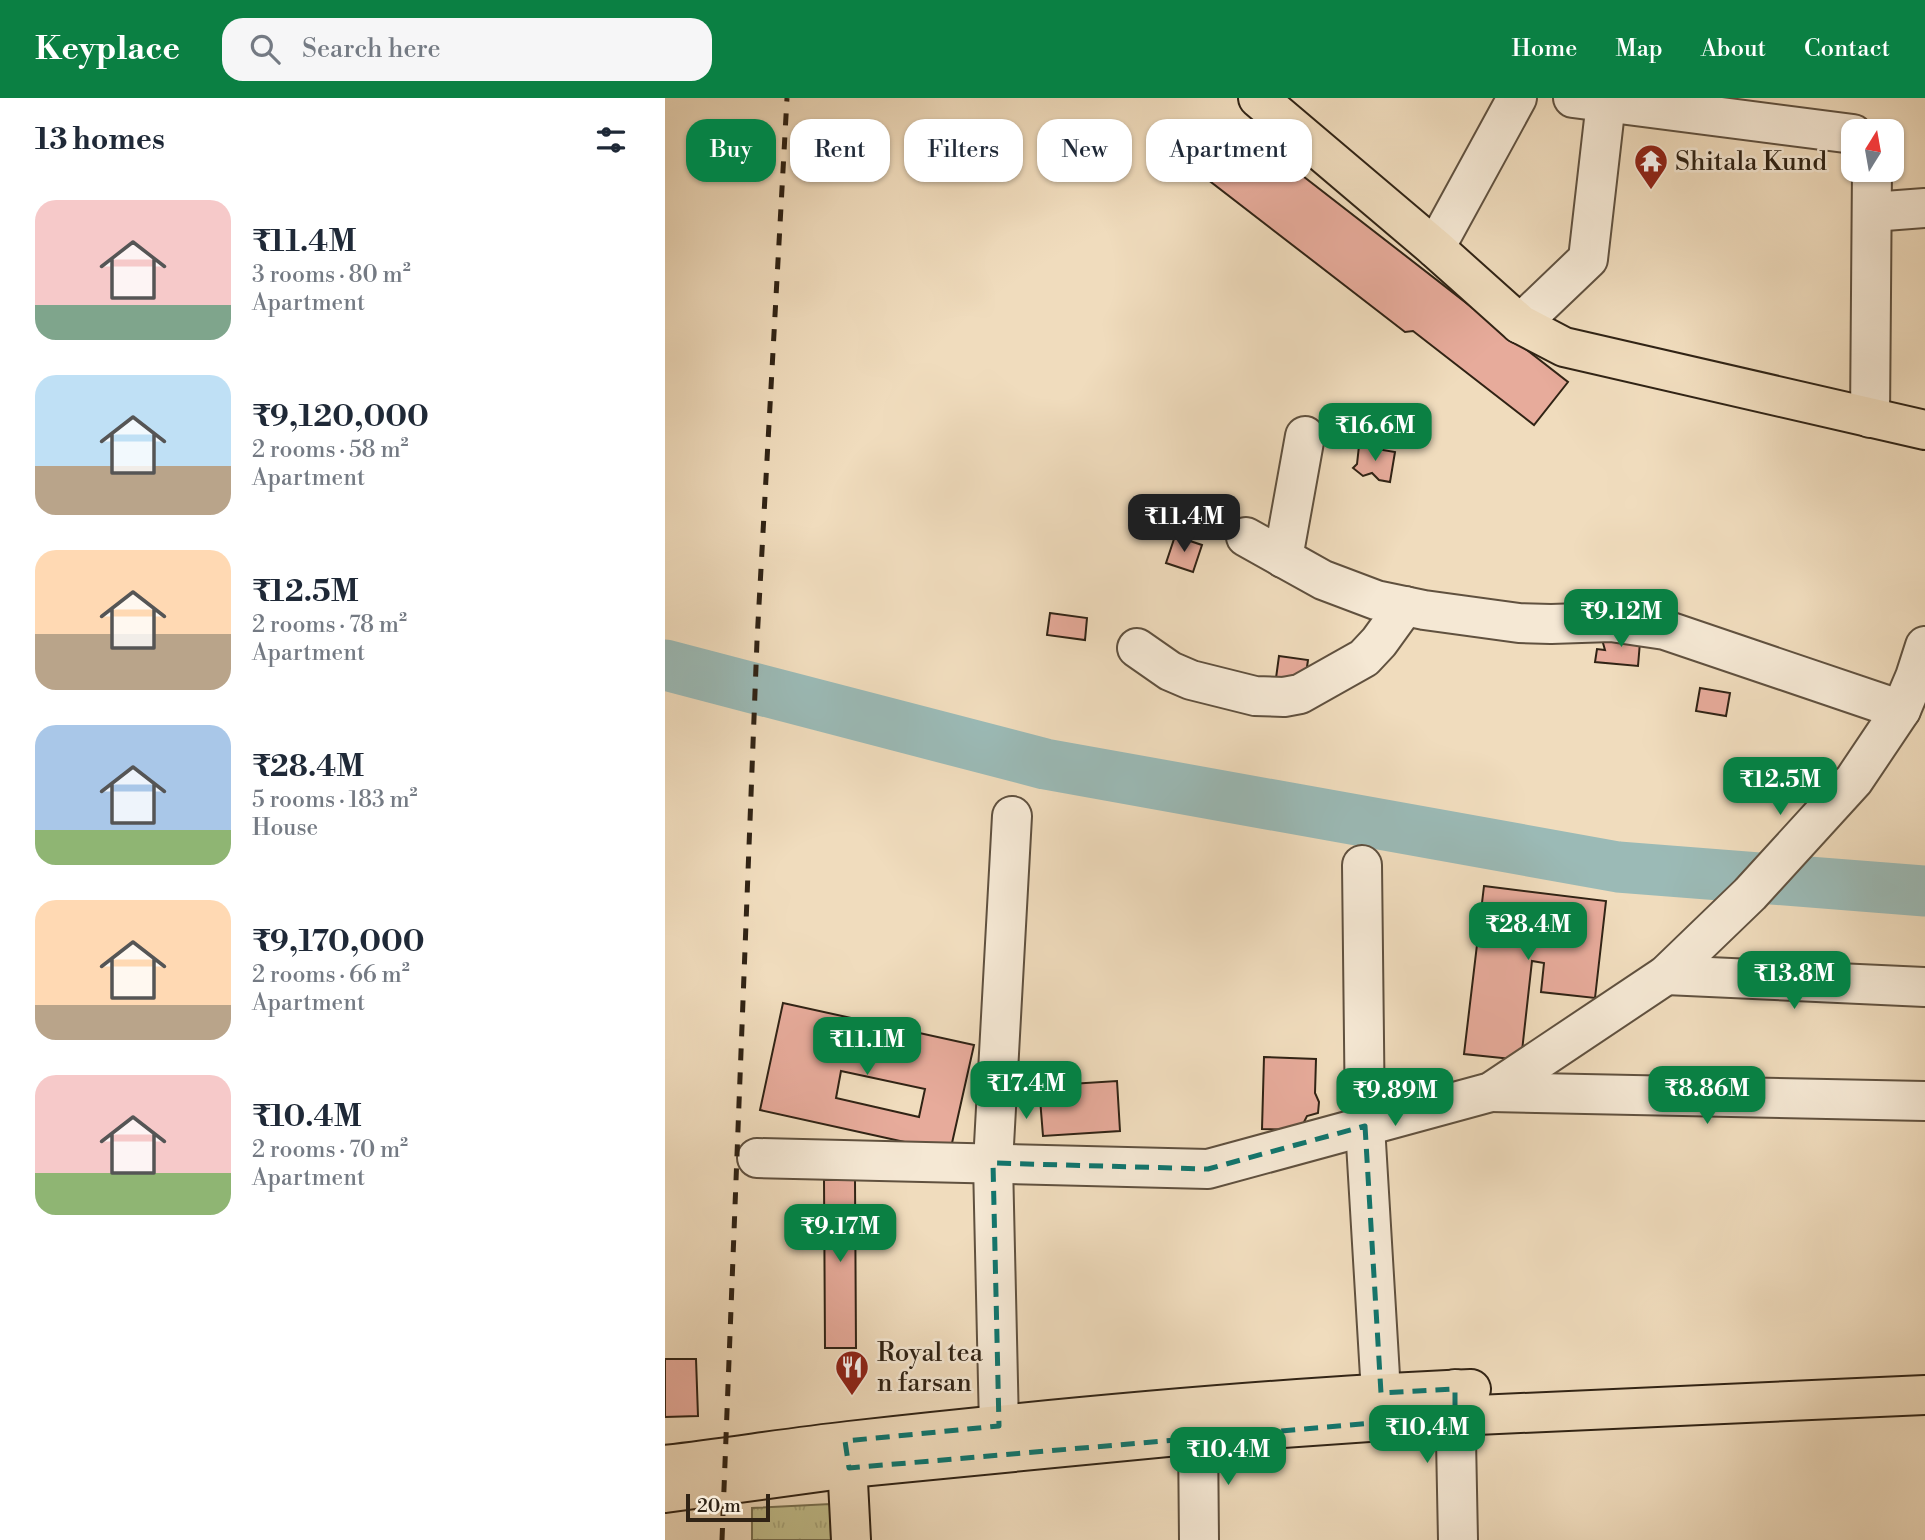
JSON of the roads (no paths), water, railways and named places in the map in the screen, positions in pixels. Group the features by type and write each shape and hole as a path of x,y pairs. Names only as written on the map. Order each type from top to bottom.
{"main road":[{"path":"1258,98 1520,324 1564,347 1925,430"},
{"path":"665,1465 1198,1434 1455,1402 1699,1379 1925,1373"},
{"path":"665,1493 999,1426 1197,1407 1381,1393 1455,1402 1925,1395"},
{"path":"847,1455 851,1540"}],"street":[{"path":"1435,248 1517,98"},
{"path":"1520,324 1588,259 1589,100 1714,107 1841,132"},
{"path":"1870,418 1872,182"},
{"path":"1872,212 1925,208"},
{"path":"1283,558 1305,436"},
{"path":"1246,537 1323,580 1405,606 1519,623 1611,622 1645,626 1914,677 1854,780 1750,894 1666,975 1491,1092"},
{"path":"1137,648 1170,671 1191,680 1255,696 1284,697 1300,694 1364,658 1405,606"},
{"path":"999,1426 993,1163 1012,816"},
{"path":"1362,865 1365,1126 1381,1393"},
{"path":"1666,975 1925,987"},
{"path":"757,1158 1208,1169 1491,1092 1925,1101"},
{"path":"1455,1402 1458,1540"},
{"path":"1198,1434 1199,1540"}],"waterway":[{"path":"665,665 1045,764 1618,867 1925,891"}],"railway":[{"path":"722,1540 757,641 787,98"}],"place":[{"name":"Shitala Kund","path":"1651,191"},
{"name":"Royal tea n farsan","path":"852,1397"}]}
